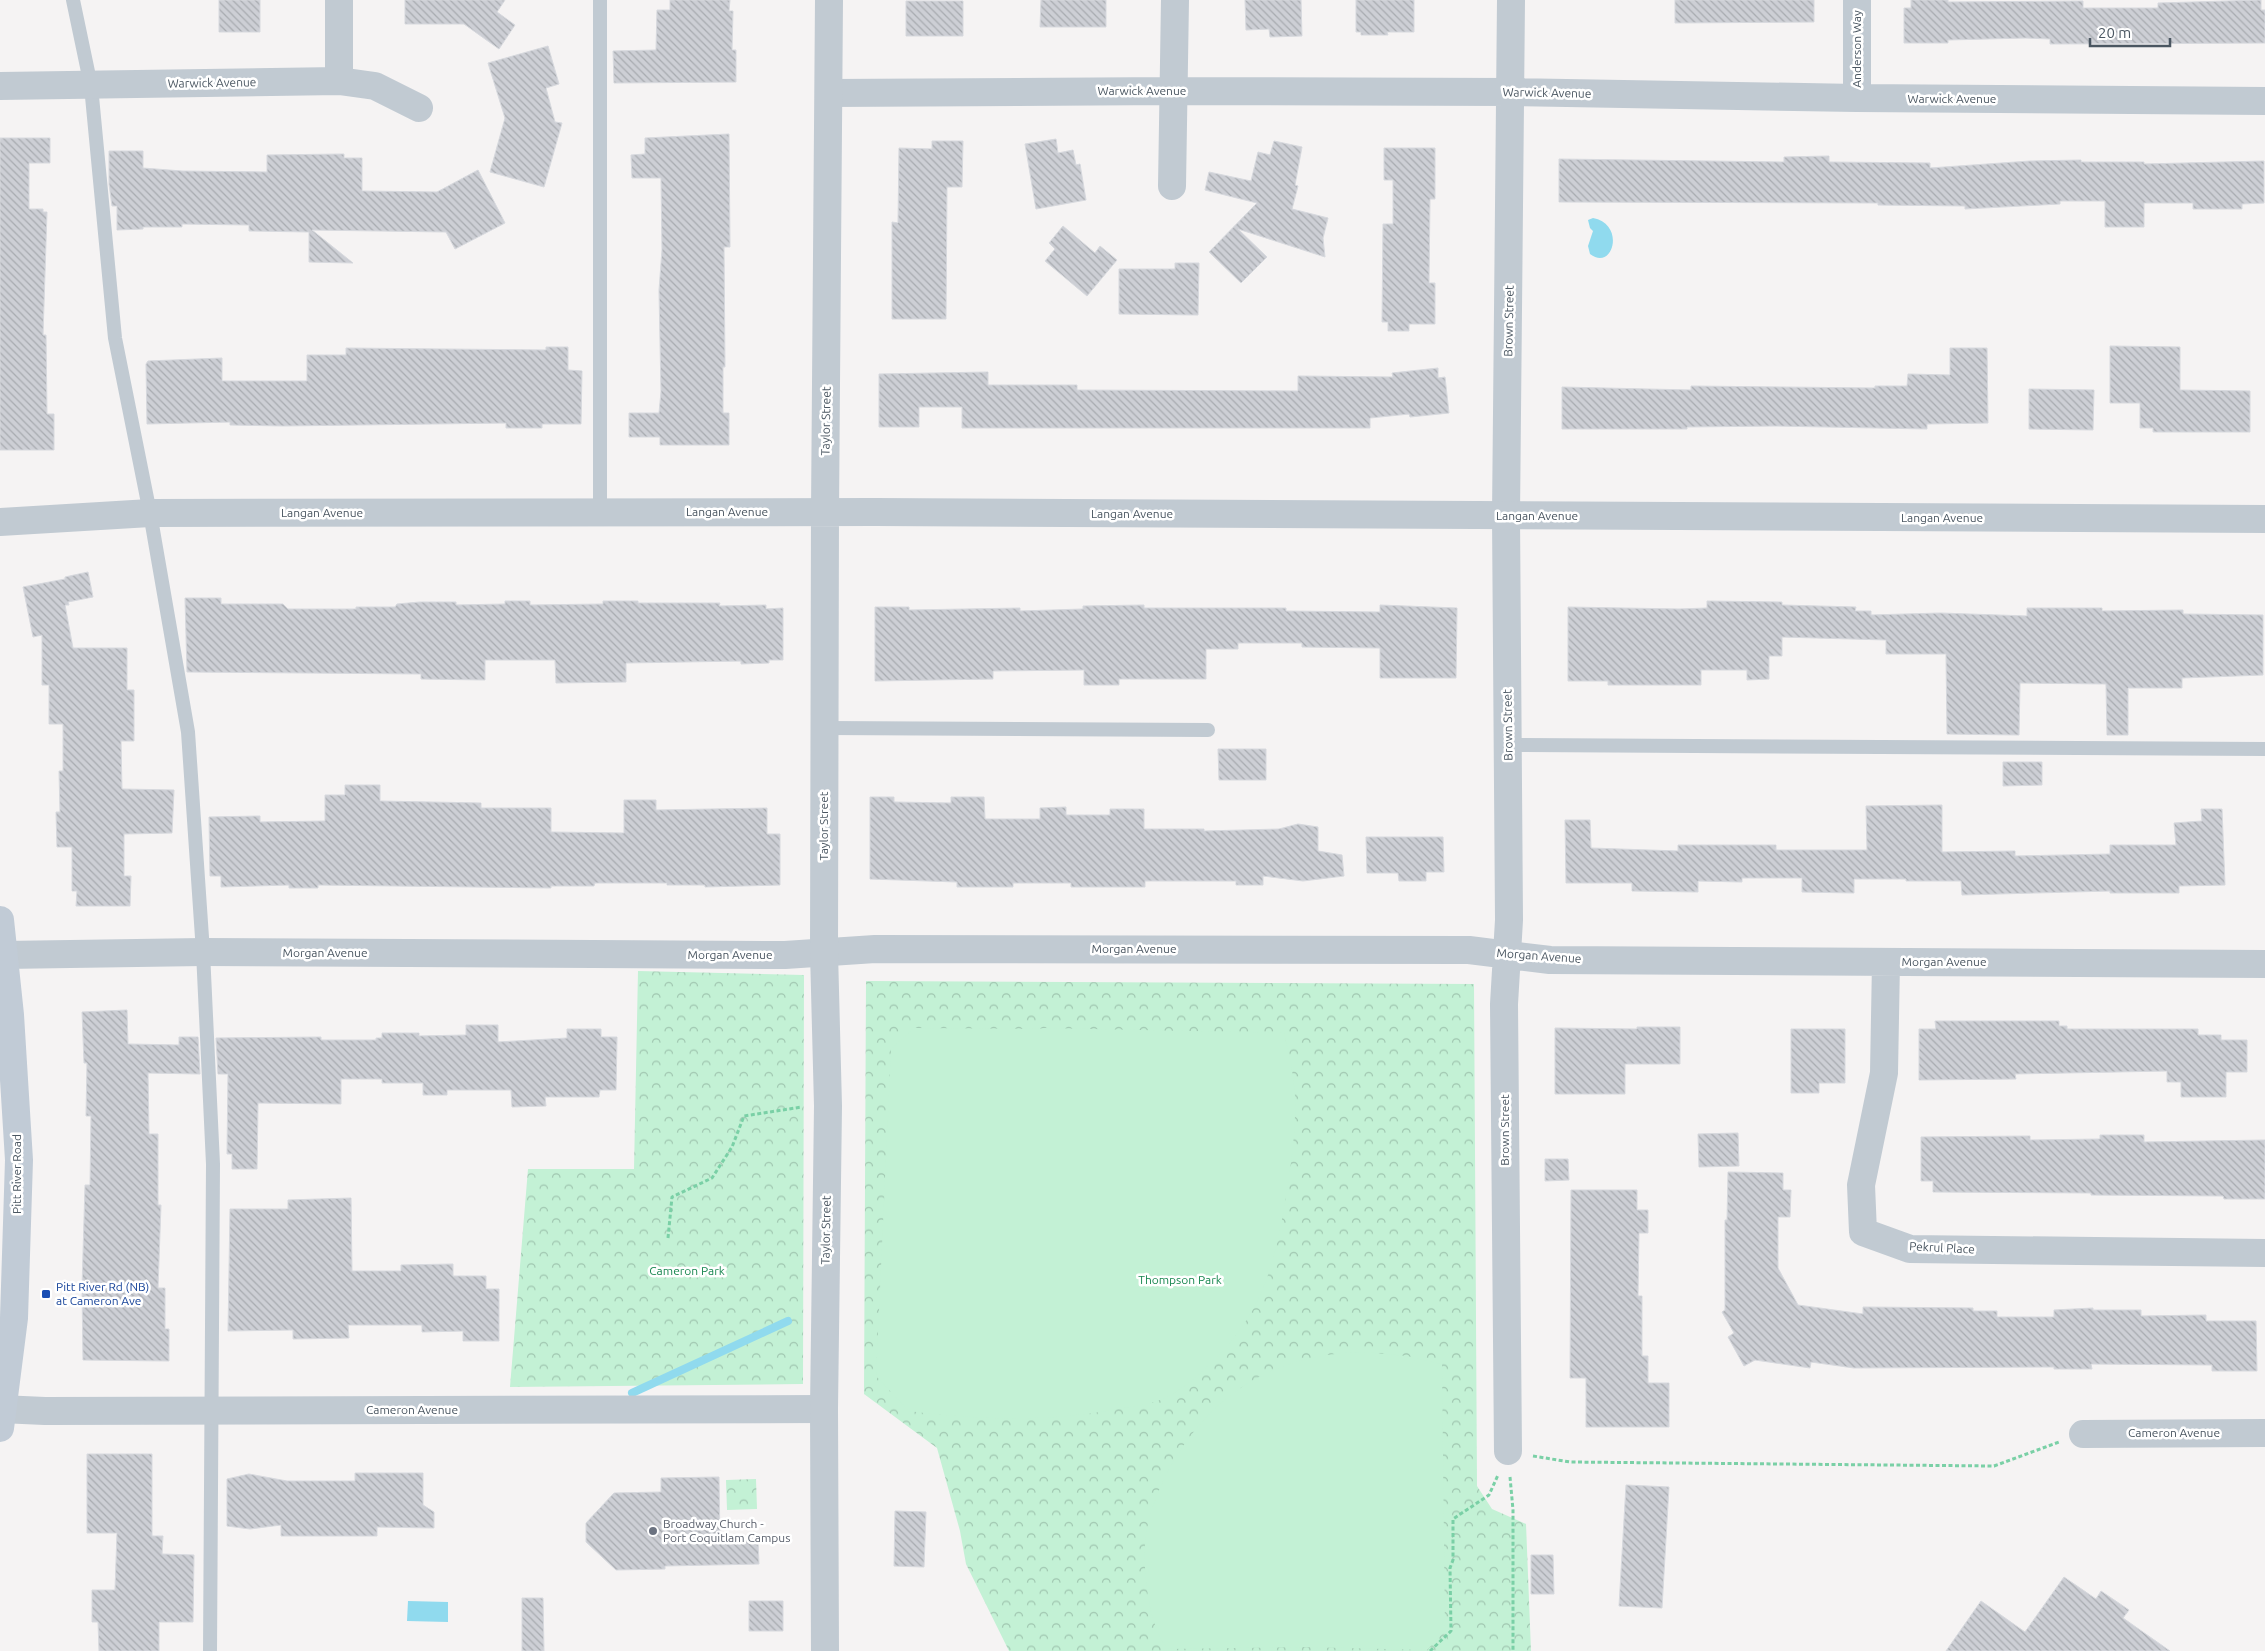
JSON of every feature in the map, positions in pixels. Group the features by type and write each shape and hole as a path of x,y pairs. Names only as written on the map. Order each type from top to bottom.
{"main road":[{"name":"Pitt River Road","path":"0,920 10,1015 19,1160 14,1318 1,1415"}],"street":[{"path":"339,0 339,81"},
{"name":"Taylor Street","path":"825,1651 824,1409 828,1106 824,952 825,512 830,93 829,0"},
{"path":"1172,186 1175,0"},
{"name":"Brown Street","path":"1508,1451 1504,1014 1508,955 1509,745 1506,516 1512,92 1511,0"},
{"name":"Anderson Way","path":"1857,0 1857,98"},
{"name":"Warwick Avenue","path":"0,86 339,81 375,86 419,108"},
{"name":"Warwick Avenue","path":"830,93 1512,92 1857,98 2265,101"},
{"name":"Langan Avenue","path":"0,522 150,513 600,512 2265,519"},
{"name":"Morgan Avenue","path":"4,954 203,952 785,956 875,949 1469,950 1550,960 2265,964"},
{"name":"Pekrul Place","path":"1886,962 1884,1073 1861,1185 1864,1232 1910,1249 2265,1253"},
{"name":"Cameron Avenue","path":"1,1415 211,1410 824,1409"},
{"name":"Cameron Avenue","path":"2082,1434 2265,1433"}],"lane":[{"path":"73,0 91,86 115,338 150,513 188,732 203,952 212,1164 210,1651"},
{"path":"600,0 600,512"},
{"path":"825,728 1208,730"},
{"path":"1509,745 2265,749"}],"path":[{"path":"668,1238 672,1196 712,1178 732,1147 744,1116 786,1108 828,1106"},
{"path":"1508,1451 1570,1462 1994,1466 2082,1434"},
{"path":"1430,1651 1451,1631 1450,1568 1453,1560 1453,1519 1489,1495 1508,1451"},
{"path":"1508,1451 1513,1510 1513,1651"}],"green space":[{"name":"Cameron Park","path":"638,971 804,975 803,1384 510,1387 528,1169 634,1169"},
{"name":"Thompson Park","path":"866,981 1474,984 1477,1486 1492,1509 1526,1524 1531,1651 1009,1651 966,1564 960,1531 937,1448 864,1394"},
{"path":"914,1028 1044,1028 1284,1033 1294,1080 1295,1120 1283,1215 1272,1262 1256,1304 1244,1324 1230,1343 1188,1384 1175,1393 1148,1404 1087,1414 1036,1418 986,1418 909,1411 876,1376 891,1049"},
{"path":"1363,1352 1407,1356 1442,1364 1445,1631 1427,1650 1304,1647 1167,1649 1153,1620 1149,1604 1145,1571 1145,1545 1147,1528 1156,1499 1176,1457 1203,1420 1238,1390 1257,1378 1295,1362 1335,1354"},
{"path":"756,1479 757,1509 727,1510 726,1480"}],"water":[{"path":"1593,218 1603,222 1610,229 1613,237 1610,252 1605,257 1598,258 1590,254 1588,246 1593,231 1588,220"},
{"path":"408,1601 448,1602 448,1622 407,1621"}],"building":[{"path":"219,0 260,0 260,32 219,32"},
{"path":"405,0 505,0 497,12 515,25 499,49 464,24 405,24"},
{"path":"670,0 730,0 729,11 733,11 732,50 736,50 736,82 614,83 613,51 656,50 657,10 670,10"},
{"path":"1041,0 1106,0 1106,27 1040,27"},
{"path":"1245,0 1301,0 1302,36 1270,37 1269,29 1246,30"},
{"path":"1356,0 1414,0 1414,32 1387,32 1388,35 1361,35 1361,32 1356,32"},
{"path":"1675,0 1814,0 1814,22 1675,23"},
{"path":"1911,0 1948,0 1948,2 2083,1 2083,8 2158,8 2158,3 2261,0 2261,10 2265,10 2265,43 2050,44 2050,39 2025,38 1948,40 1948,43 1904,43 1904,8 1911,8"},
{"path":"906,1 963,1 963,36 906,36"},
{"path":"548,46 559,84 546,88 555,122 562,123 544,187 490,172 505,118 488,63"},
{"path":"729,134 730,247 724,247 725,367 723,367 723,413 729,413 729,445 660,445 660,437 629,437 629,413 659,413 661,392 659,290 662,250 661,178 632,178 631,155 645,154 645,138"},
{"path":"0,138 50,138 50,163 29,163 29,209 43,209 43,212 47,212 43,335 46,335 47,414 54,414 54,450 0,450"},
{"path":"1056,139 1058,153 1073,150 1076,165 1080,164 1086,200 1036,209 1025,144"},
{"path":"932,141 963,141 962,187 947,187 946,319 892,319 892,222 898,223 899,148 932,149"},
{"path":"1274,141 1302,147 1295,185 1298,186 1292,209 1328,218 1323,238 1325,257 1238,229 1267,257 1241,283 1209,252 1257,203 1205,190 1209,172 1251,181 1258,152 1270,155"},
{"path":"1384,148 1435,148 1435,199 1430,199 1429,283 1435,283 1435,324 1409,324 1409,331 1388,331 1388,322 1382,322 1383,224 1393,224 1393,180 1384,180"},
{"path":"109,151 143,151 143,168 182,171 267,172 267,155 344,154 344,158 362,158 362,191 437,192 478,170 505,223 455,249 446,232 312,230 353,263 309,262 309,232 249,231 249,225 182,224 182,227 143,227 143,229 117,230 117,206 112,206 109,184"},
{"path":"1829,156 1829,162 1930,163 1930,168 2030,161 2081,160 2081,162 2144,162 2144,164 2264,161 2264,203 2242,204 2242,209 2193,209 2193,203 2144,203 2144,227 2105,227 2105,201 2060,201 2060,204 1965,209 1965,206 1878,205 1878,203 1559,202 1559,159 1784,162 1784,157"},
{"path":"1063,226 1095,253 1100,246 1117,260 1087,296 1045,261 1055,249 1049,243"},
{"path":"1175,263 1199,263 1198,315 1119,314 1119,269 1175,269"},
{"path":"2110,346 2180,347 2180,390 2250,391 2250,432 2153,432 2153,428 2140,428 2140,403 2110,403"},
{"path":"546,347 568,347 568,370 582,371 581,424 542,424 542,428 506,428 506,423 283,426 230,425 230,422 147,424 146,364 148,361 222,358 222,381 307,381 307,355 346,355 346,348 546,350"},
{"path":"1950,348 1987,348 1988,423 1927,424 1927,429 1774,426 1687,427 1687,429 1562,429 1562,387 1691,390 1691,386 1875,388 1875,386 1907,386 1908,374 1950,375"},
{"path":"1438,368 1438,378 1445,377 1449,413 1410,417 1409,414 1370,418 1370,428 962,428 962,407 919,407 919,427 879,427 879,374 988,372 988,385 1077,385 1077,390 1298,391 1298,376 1393,377 1392,373"},
{"path":"2029,389 2094,390 2093,430 2029,429"},
{"path":"88,572 93,597 68,602 69,605 65,605 73,648 127,648 127,690 134,690 134,741 121,741 122,789 174,790 172,833 124,834 124,876 131,876 130,906 76,906 77,891 72,891 72,847 57,847 56,812 60,812 59,771 63,771 63,724 49,724 49,685 42,685 42,635 33,637 23,587 65,579 65,577"},
{"path":"185,598 221,598 221,604 283,604 288,609 395,607 397,604 420,602 456,602 456,605 505,604 505,601 530,601 530,605 603,604 603,601 638,601 638,603 720,603 719,606 766,605 766,609 783,608 783,660 769,660 769,663 741,664 741,661 626,663 626,682 556,683 555,660 485,660 485,680 421,679 421,674 187,672"},
{"path":"1707,601 1782,602 1782,605 1856,607 1855,611 1871,611 1871,615 1940,613 2027,616 2027,608 2102,608 2102,611 2183,610 2183,614 2263,615 2263,675 2182,678 2182,688 2128,688 2128,735 2107,735 2106,684 2020,683 2019,735 1947,734 1946,654 1886,654 1886,640 1782,637 1782,656 1769,656 1769,679 1747,680 1747,670 1701,670 1701,685 1608,685 1608,681 1568,681 1568,607 1707,608"},
{"path":"1144,605 1144,608 1286,608 1286,611 1380,612 1380,605 1457,608 1456,678 1380,678 1380,648 1302,647 1302,643 1238,643 1238,649 1206,649 1206,679 1119,679 1119,685 1084,685 1084,670 993,671 993,679 875,681 875,607 909,607 909,610 1020,608 1020,611 1083,609 1083,606"},
{"path":"1218,749 1266,749 1266,780 1219,780"},
{"path":"2003,762 2042,762 2042,785 2003,786"},
{"path":"345,785 380,785 380,801 481,803 481,808 551,808 551,832 624,833 624,800 656,800 656,810 767,808 767,834 780,834 780,885 705,887 705,885 667,885 667,883 595,883 594,886 551,886 551,888 318,885 318,888 289,888 289,885 221,887 221,876 210,876 209,817 260,816 260,822 325,821 325,795 345,795"},
{"path":"870,797 894,797 894,802 951,803 951,797 984,797 985,819 1040,819 1040,808 1066,807 1066,815 1110,815 1110,809 1144,809 1144,829 1204,829 1204,831 1279,829 1298,824 1318,827 1318,851 1342,855 1344,876 1303,881 1263,876 1263,885 1236,885 1236,881 1145,881 1145,887 1071,887 1071,883 1013,883 1013,887 957,887 957,882 870,879"},
{"path":"1942,805 1942,852 2015,851 2015,856 2110,854 2110,845 2176,845 2174,823 2202,821 2201,809 2222,809 2225,885 2179,886 2179,893 2110,893 2110,891 1962,895 1961,881 1906,881 1906,879 1854,879 1854,893 1802,892 1802,878 1742,878 1742,882 1698,881 1698,892 1632,891 1632,883 1566,883 1565,820 1590,820 1591,848 1678,851 1678,845 1776,845 1776,850 1867,850 1866,806"},
{"path":"1366,837 1443,837 1444,872 1426,872 1426,881 1399,881 1398,873 1367,873"},
{"path":"127,1010 128,1044 179,1045 179,1037 198,1037 200,1074 148,1073 149,1134 158,1134 158,1205 161,1205 158,1288 165,1288 165,1329 169,1329 169,1361 83,1360 82,1288 85,1185 90,1185 91,1116 86,1116 87,1063 84,1063 82,1012"},
{"path":"1935,1021 2059,1021 2059,1026 2067,1026 2067,1029 2198,1029 2198,1035 2221,1035 2221,1040 2247,1040 2247,1072 2226,1072 2226,1097 2181,1097 2181,1082 2167,1082 2167,1071 2015,1074 2016,1079 1919,1080 1919,1029 1936,1029"},
{"path":"466,1025 498,1025 498,1042 567,1038 567,1029 601,1029 601,1037 617,1037 616,1090 600,1090 599,1097 545,1097 546,1106 512,1107 511,1090 447,1090 447,1095 423,1095 423,1083 382,1083 382,1079 341,1079 341,1104 258,1103 257,1169 232,1169 232,1154 227,1154 228,1074 218,1074 216,1038 321,1037 321,1040 376,1040 376,1038 382,1038 382,1033 419,1033 419,1036 466,1035"},
{"path":"1637,1027 1680,1027 1680,1064 1625,1064 1625,1094 1555,1094 1555,1028 1637,1029"},
{"path":"1791,1029 1845,1029 1845,1083 1819,1083 1819,1093 1791,1093"},
{"path":"1738,1133 1739,1166 1699,1167 1698,1134"},
{"path":"2100,1135 2144,1135 2144,1142 2265,1140 2265,1199 2224,1199 2223,1196 2091,1195 2091,1193 1933,1192 1933,1181 1921,1181 1921,1137 2030,1136 2030,1140 2100,1139"},
{"path":"1545,1159 1568,1159 1569,1180 1545,1181"},
{"path":"1728,1172 1783,1173 1783,1190 1791,1190 1790,1217 1778,1217 1778,1268 1798,1305 1863,1314 1863,1307 1973,1308 1973,1311 1997,1311 1997,1317 2054,1317 2054,1310 2093,1308 2093,1310 2141,1310 2141,1316 2206,1315 2206,1321 2256,1321 2257,1371 2212,1371 2212,1365 2091,1364 2092,1369 2054,1369 2054,1367 1854,1368 1811,1362 1810,1368 1755,1360 1744,1366 1728,1337 1734,1333 1722,1312 1725,1310 1725,1220 1727,1220"},
{"path":"1571,1190 1637,1190 1637,1210 1648,1210 1648,1233 1639,1233 1638,1296 1642,1296 1642,1356 1648,1356 1648,1383 1669,1383 1669,1427 1586,1427 1586,1378 1570,1378"},
{"path":"351,1198 352,1271 401,1271 401,1265 453,1264 453,1276 486,1276 486,1289 499,1289 499,1341 463,1341 463,1331 422,1332 422,1325 348,1325 349,1338 293,1339 293,1330 228,1331 230,1209 288,1209 288,1200"},
{"path":"87,1454 152,1454 152,1536 163,1536 162,1554 194,1555 193,1622 159,1622 159,1651 99,1651 98,1622 92,1622 92,1590 115,1590 117,1533 87,1533"},
{"path":"355,1473 423,1473 423,1505 434,1512 434,1528 377,1527 377,1536 281,1536 281,1525 250,1529 227,1526 227,1479 249,1474 287,1481 355,1481"},
{"name":"Broadway Church - Port Coquitlam Campus","path":"719,1477 720,1540 758,1539 759,1564 665,1566 665,1569 616,1570 586,1542 586,1523 614,1493 661,1492 661,1478"},
{"path":"1626,1485 1669,1487 1662,1608 1619,1606"},
{"path":"895,1511 926,1512 924,1567 894,1566"},
{"path":"1531,1555 1553,1555 1554,1594 1531,1594"},
{"path":"2064,1577 2096,1599 2101,1591 2129,1610 2123,1618 2170,1651 1946,1651 1981,1601 2025,1632"},
{"path":"522,1598 543,1598 544,1651 522,1651"},
{"path":"749,1601 783,1601 783,1631 749,1631"}],"waterway":[{"path":"632,1393 788,1321"}],"place":[{"name":"Pitt River Rd (NB) at Cameron Ave","path":"46,1294"},
{"name":"Broadway Church - Port Coquitlam Campus","path":"653,1531"}]}
